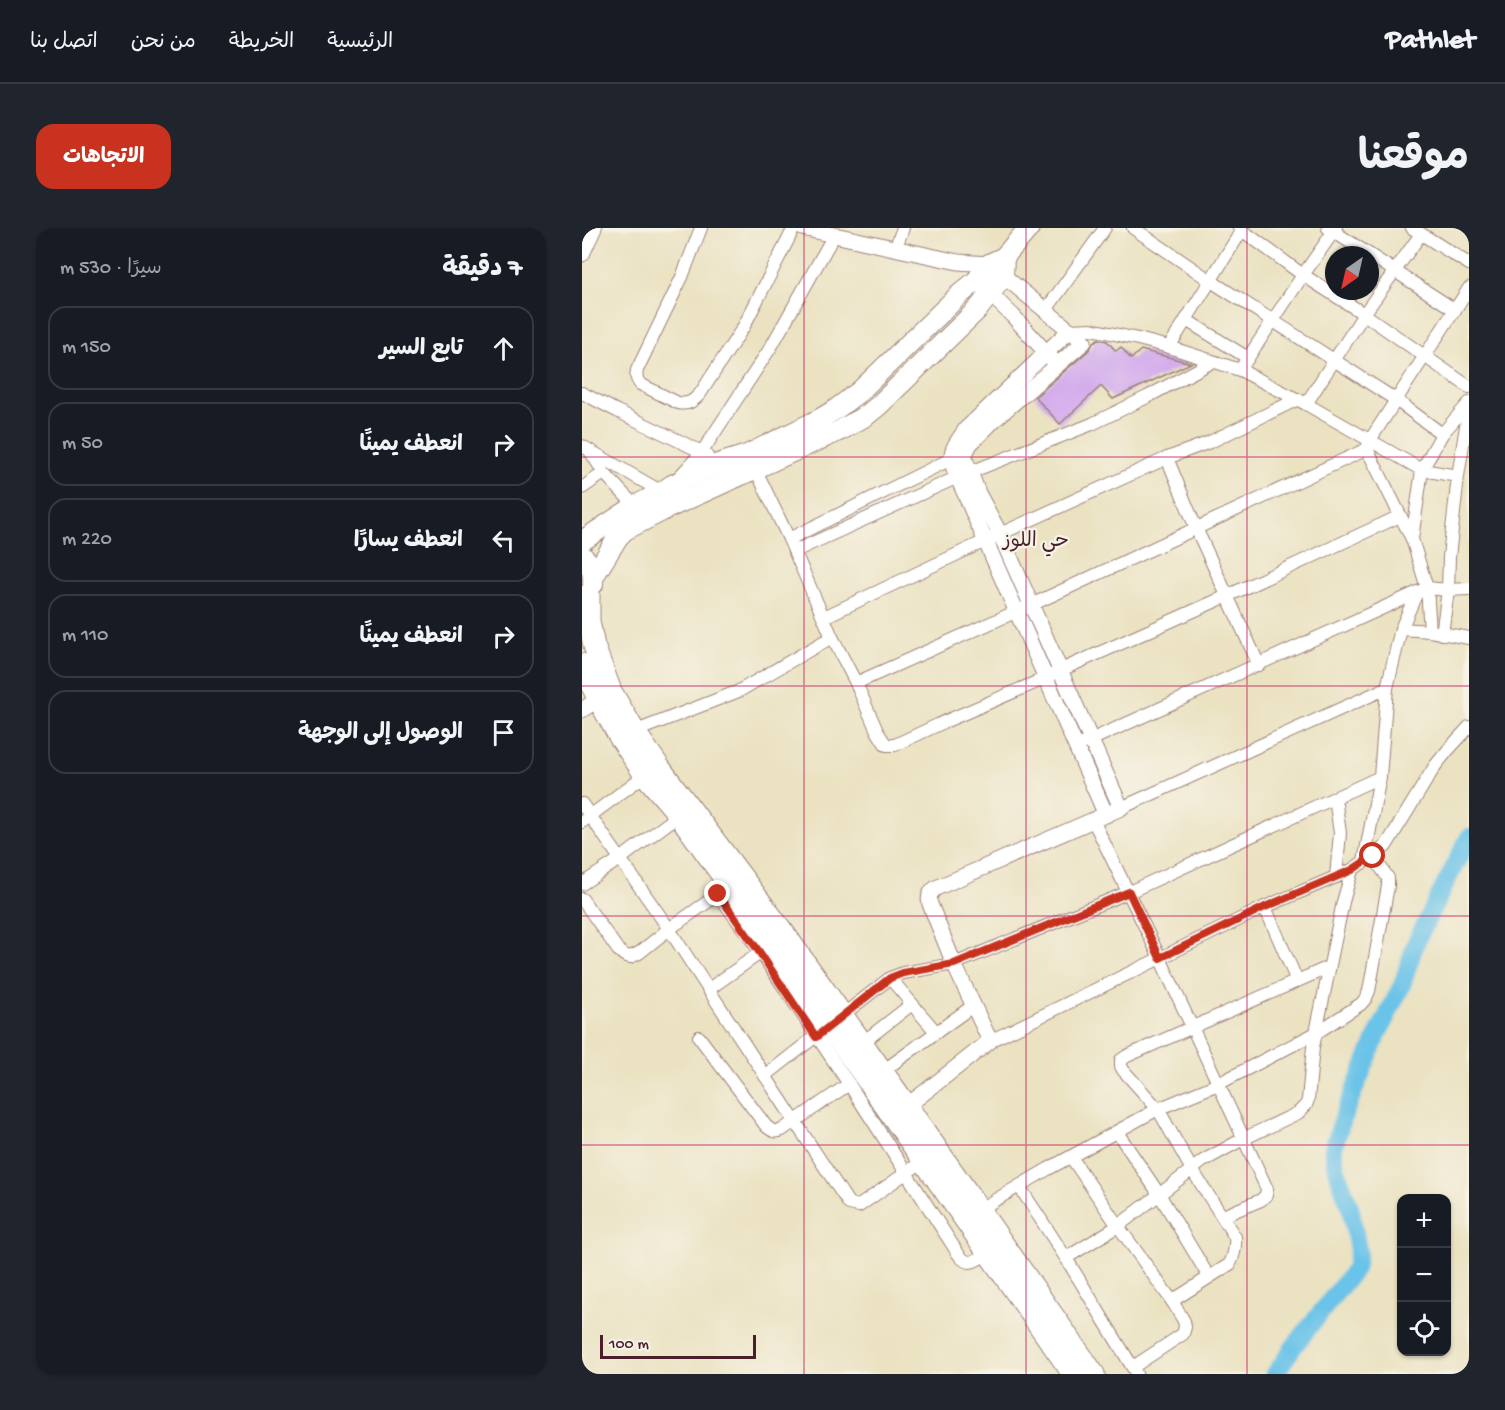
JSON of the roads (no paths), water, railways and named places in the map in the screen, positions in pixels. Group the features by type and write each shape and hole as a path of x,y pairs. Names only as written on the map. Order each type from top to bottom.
{"highway":[{"path":"588,590 597,700"},
{"path":"582,664 597,700 660,768 772,944 923,1161 972,1214 1094,1374"},
{"path":"628,735 645,775 679,815 724,890 772,944"},
{"path":"829,1026 862,1043 883,1071 907,1106 972,1214 987,1253 1072,1374"}],"main road":[{"path":"582,541 635,506 841,430 867,415 978,309 983,287 1029,228"},
{"path":"588,590 618,537 667,495 718,464 751,462 818,420 860,391 958,296 983,287"},
{"path":"850,398 867,415"},
{"path":"582,556 590,563 588,590"}],"street":[{"path":"582,254 594,228"},
{"path":"701,228 682,277 636,376 640,384 685,405 700,394 744,326 794,228"},
{"path":"802,228 958,262 998,266 1070,330 1088,336 1168,347 1240,370 1302,401 1369,444 1422,470 1458,476"},
{"path":"895,249 903,228"},
{"path":"1046,310 1105,228"},
{"path":"1133,228 1396,400 1442,434"},
{"path":"1168,347 1211,281 1240,229 1303,275 1469,387"},
{"path":"1240,370 1333,229 1357,246"},
{"path":"824,617 1167,458 1210,442 1302,401 1334,361 1394,271 1416,231 1469,264"},
{"path":"586,448 667,495 702,452 771,347 834,235"},
{"path":"1379,261 1455,310"},
{"path":"958,262 1013,316 1057,365"},
{"path":"855,683 1196,528 1369,444 1469,288"},
{"path":"1186,320 1248,358"},
{"path":"1070,330 966,429 954,447 972,495 1024,607 1061,670 1121,808"},
{"path":"792,545 832,518 957,457 990,424 1088,336"},
{"path":"792,545 839,531 964,475 1092,424 1212,362"},
{"path":"582,393 702,452 718,464"},
{"path":"1412,539 1422,470 1442,434 1469,403"},
{"path":"1436,633 1448,590 1449,557 1458,476 1469,407"},
{"path":"1369,444 1412,539 1422,590 1436,633"},
{"path":"586,448 604,473 635,506"},
{"path":"1167,458 1196,528 1259,665"},
{"path":"751,462 881,738 886,745 890,746 895,746 1046,678 1400,516"},
{"path":"582,488 604,473"},
{"path":"832,518 839,531"},
{"path":"1076,747 1422,590 1469,589"},
{"path":"1369,859 1380,777 1387,688 1401,629 1422,590"},
{"path":"1024,607 1046,678 1076,747 1099,818 1129,892 1267,1189 1266,1196 1261,1200 1223,1216"},
{"path":"1401,629 1469,638"},
{"path":"628,735 739,690 832,637"},
{"path":"990,1041 954,964 930,904 929,896 933,890 1387,688"},
{"path":"907,1106 990,1041 1265,907 1352,870 1369,859 1386,846 1436,766 1469,727"},
{"path":"586,819 645,775"},
{"path":"765,1076 890,978 903,973 954,964 1129,892 1380,777"},
{"path":"1335,798 1340,832 1336,877"},
{"path":"582,804 586,819 620,859 710,989 849,1204 859,1206 923,1161"},
{"path":"582,884 679,815"},
{"path":"972,1214 1158,1109 1218,1084 1316,1033 1361,1004 1369,991 1389,886 1388,878 1369,859"},
{"path":"1066,1258 1118,1226 1191,1168 1243,1139 1298,1113 1306,1105 1312,1047 1352,870"},
{"path":"582,899 618,950 630,957 724,890"},
{"path":"1265,907 1297,981"},
{"path":"710,989 772,944 829,1026 849,1084 963,1260 974,1262 987,1253"},
{"path":"1172,1301 1230,1264 1236,1245 1235,1237 1191,1168 1158,1109 1123,1070 1121,1060 1329,967"},
{"path":"890,978 936,1032"},
{"path":"862,1043 912,1004"},
{"path":"883,1071 974,1005"},
{"path":"699,1037 772,1131 777,1132 849,1084"},
{"path":"1117,1132 1159,1194 1209,1276"},
{"path":"1019,1186 1135,1371 1183,1334 1184,1321 1071,1157"}],"waterway":[{"path":"1275,1374 1355,1269 1358,1251 1351,1210 1336,1168 1333,1149 1345,1112 1378,1034 1402,985 1416,942 1469,837"}],"district":[{"name":"حي اللوز","path":"1036,539"}]}
